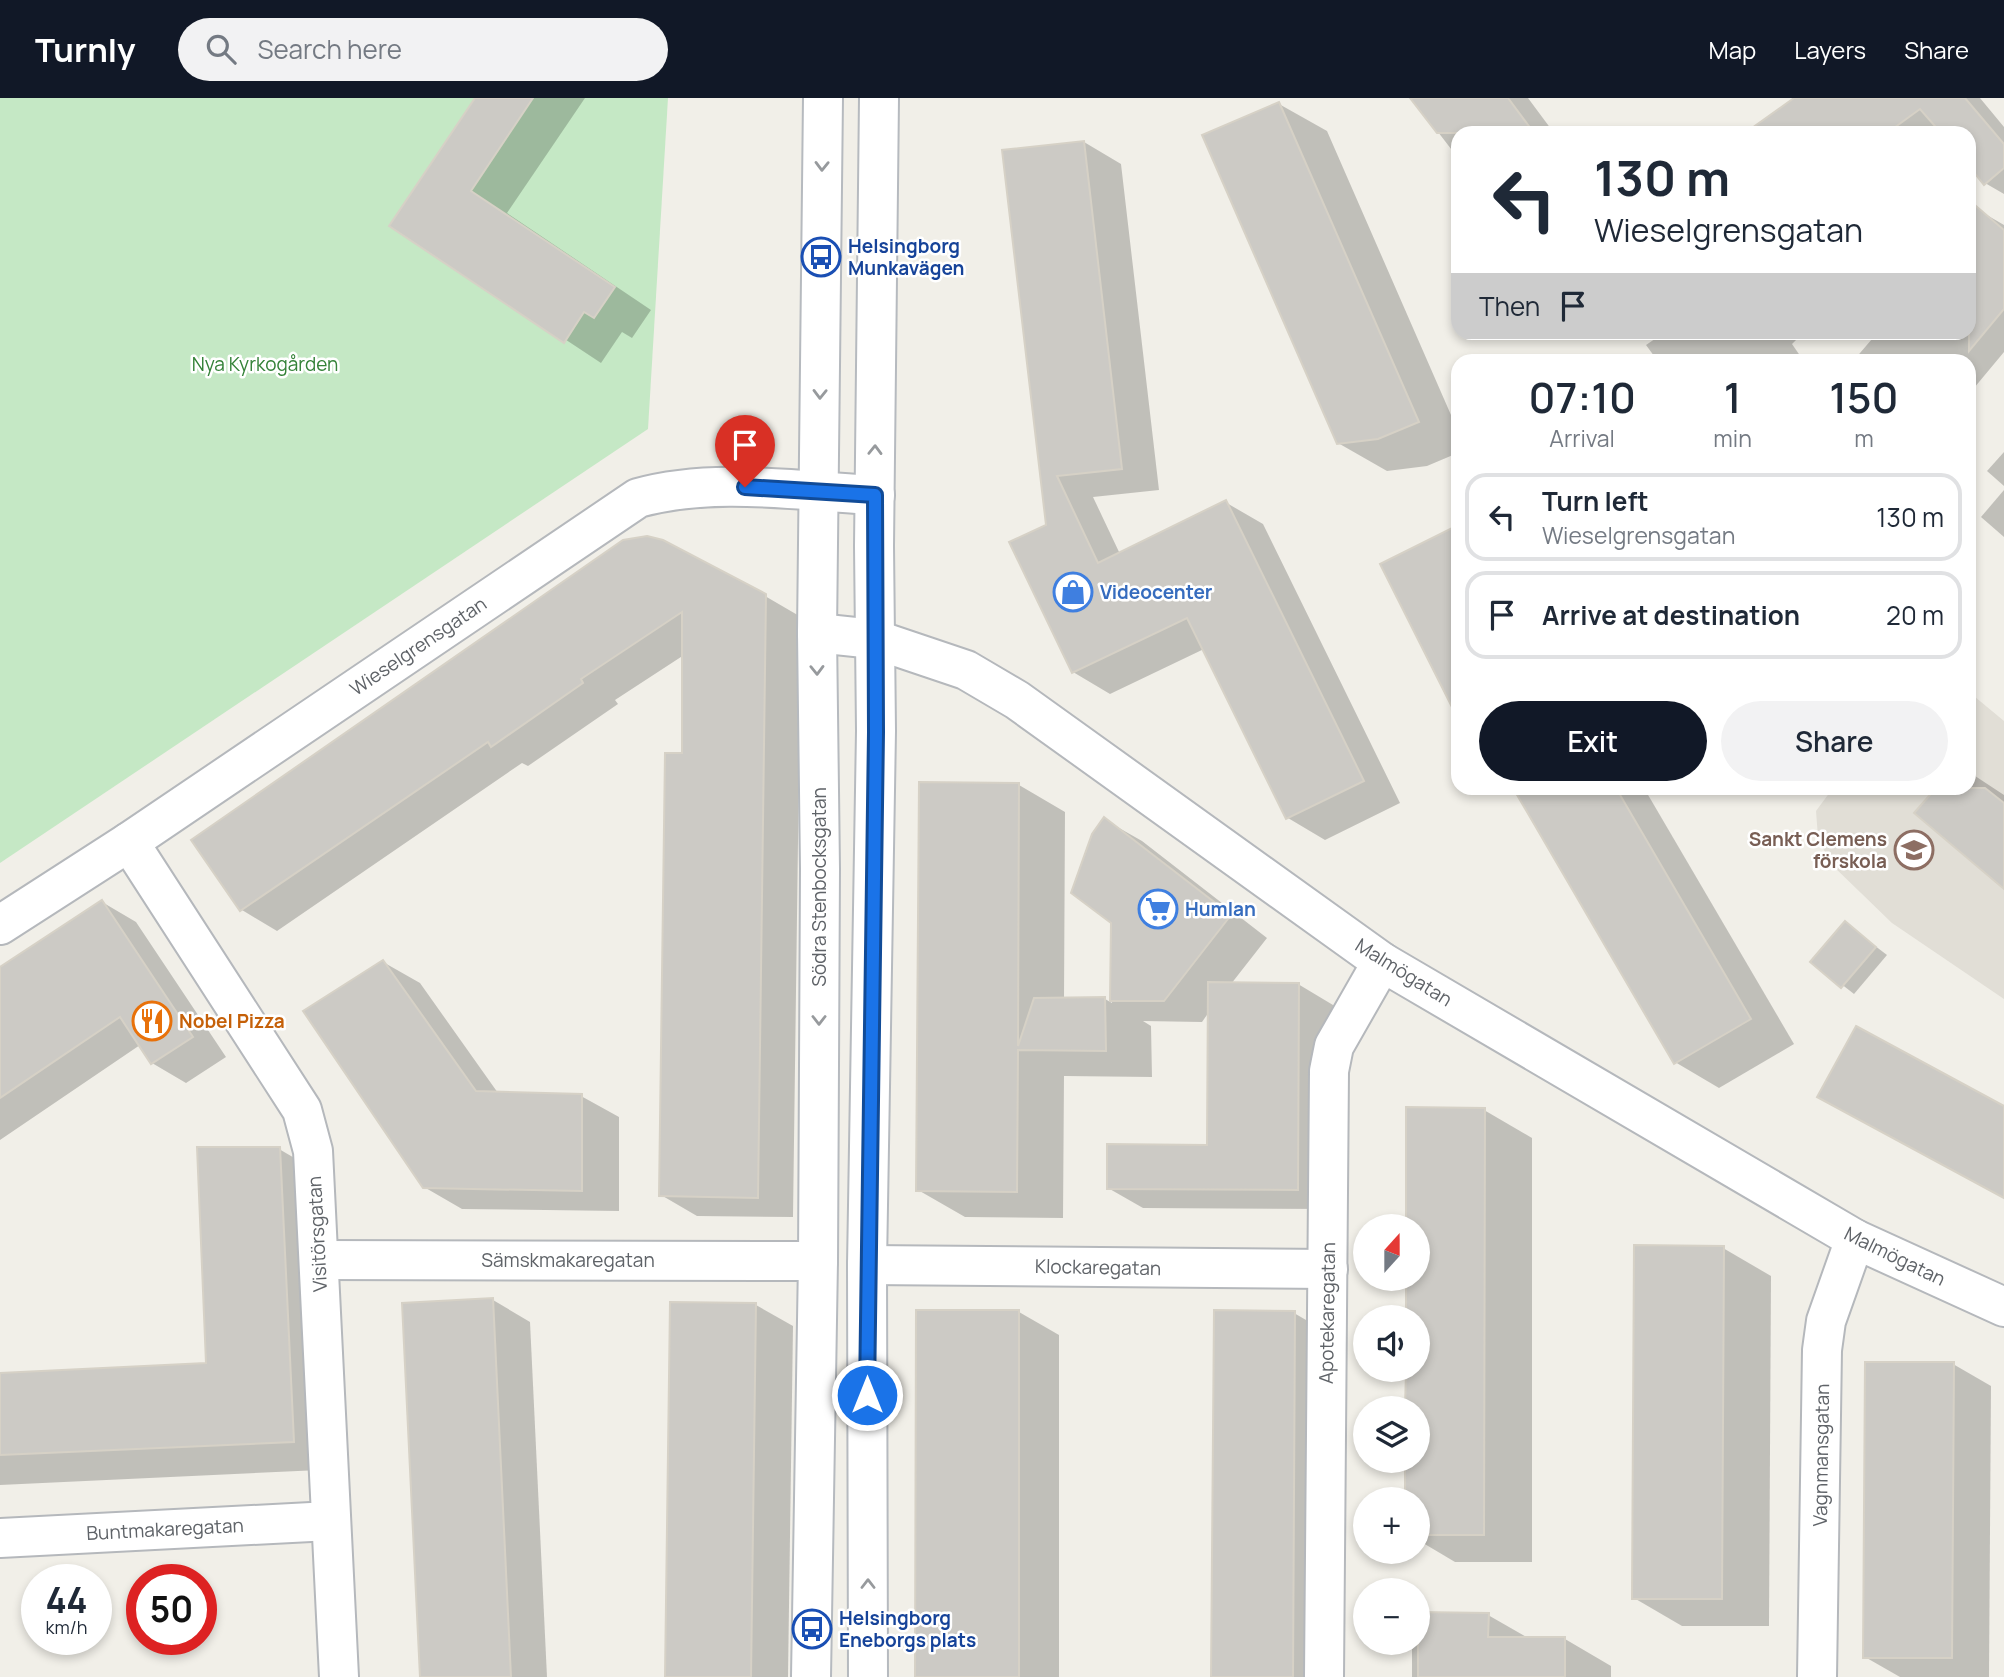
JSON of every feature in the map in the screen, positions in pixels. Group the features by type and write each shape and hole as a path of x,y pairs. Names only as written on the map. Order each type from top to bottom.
{"street":[{"name":"Södra Stenbocksgatan","path":"811,1677 818,1261 820,869 817,633 823,98"},
{"path":"868,1677 867,1265 876,732 874,639 879,98"},
{"name":"Wieselgrensgatan","path":"0,925 129,842 638,498 680,489 745,487 875,495"},
{"name":"Malmögatan","path":"817,633 874,639 966,670 1017,700 1382,962 1855,1239 2004,1307"},
{"name":"Visitörsgatan","path":"129,842 302,1110 313,1151 339,1677"},
{"name":"Apotekaregatan","path":"1324,1677 1329,1071 1334,1046 1382,962"},
{"name":"Vagnmansgatan","path":"1817,1677 1822,1350 1826,1321 1855,1239"},
{"name":"Sämskmakaregatan","path":"319,1260 818,1261"},
{"name":"Klockaregatan","path":"867,1265 1328,1269"},
{"name":"Buntmakaregatan","path":"0,1538 330,1521"}],"shaded area":[{"name":"Sankt Clemens förskola","path":"1976,698 2004,721 2004,999 1892,923 1830,863 1818,837 1816,811 1828,795 1976,795"}],"green space":[{"name":"Nya Kyrkogården","path":"0,98 668,98 648,429 0,863"}],"building":[{"path":"475,98 533,98 471,191 615,287 594,318 584,312 564,343 389,226"},
{"path":"1410,98 1508,98 1529,126 1451,126 1451,133 1437,133"},
{"path":"1794,98 1965,98 2004,144 2004,168 1984,185 1976,175 1976,126 1935,126 1920,109 1897,126 1755,126"},
{"path":"1279,102 1419,422 1378,439 1337,444 1202,135"},
{"path":"1084,141 1122,469 1057,476 1098,563 1226,500 1364,781 1286,819 1187,618 1072,673 1009,542 1046,525 1002,150"},
{"path":"1976,206 2004,230 2004,309 1969,351 1969,340 1976,340"},
{"path":"1451,528 1451,705 1380,564"},
{"path":"647,536 663,540 766,594 758,1198 659,1196 665,753 682,753 682,612 581,679 583,683 491,747 488,742 240,911 191,840 623,540"},
{"path":"919,782 1019,783 1018,1046 1034,998 1105,997 1106,1051 1018,1050 1017,1192 916,1191"},
{"path":"1976,788 1985,788 2004,803 2004,889 1914,813 1930,795 1976,795"},
{"path":"1517,795 1620,795 1751,1019 1674,1064"},
{"name":"Humlan","path":"1104,817 1231,915 1164,1001 1110,1001 1111,923 1071,893 1092,834"},
{"path":"102,900 193,1037 151,1064 120,1017 0,1098 0,967"},
{"path":"1845,921 1876,947 1841,988 1810,962"},
{"path":"383,960 476,1091 582,1094 582,1191 423,1188 303,1011"},
{"path":"1208,982 1299,983 1298,1190 1107,1189 1107,1144 1207,1145"},
{"path":"1856,1026 2004,1106 2004,1198 1817,1097"},
{"path":"1406,1107 1485,1108 1484,1535 1430,1535 1430,1487 1405,1487 1405,1473 1430,1473 1430,1396 1405,1396 1406,1382 1430,1382 1430,1305 1406,1305 1406,1292 1430,1292 1430,1214 1406,1214"},
{"path":"197,1147 280,1147 294,1442 0,1455 0,1373 206,1363"},
{"path":"1634,1245 1724,1246 1722,1599 1632,1599"},
{"path":"493,1298 511,1677 420,1677 402,1303"},
{"path":"670,1302 756,1303 751,1677 665,1677"},
{"path":"916,1310 1019,1310 1019,1677 915,1677"},
{"path":"1214,1310 1295,1311 1293,1677 1211,1677"},
{"path":"1865,1362 1954,1362 1952,1658 1863,1658"},
{"path":"1430,1612 1489,1613 1488,1637 1565,1637 1565,1677 1418,1677 1418,1655 1430,1655"}],"place":[{"name":"Helsingborg Munkavägen","path":"821,257"},
{"name":"Videocenter","path":"1073,592"},
{"name":"Sankt Clemens förskola","path":"1914,850"},
{"name":"Humlan","path":"1158,909"},
{"name":"Nobel Pizza","path":"152,1021"},
{"name":"Helsingborg Eneborgs plats","path":"812,1629"}],"route":[{"path":"745,487 875,495 876,732 867,1395"}]}
